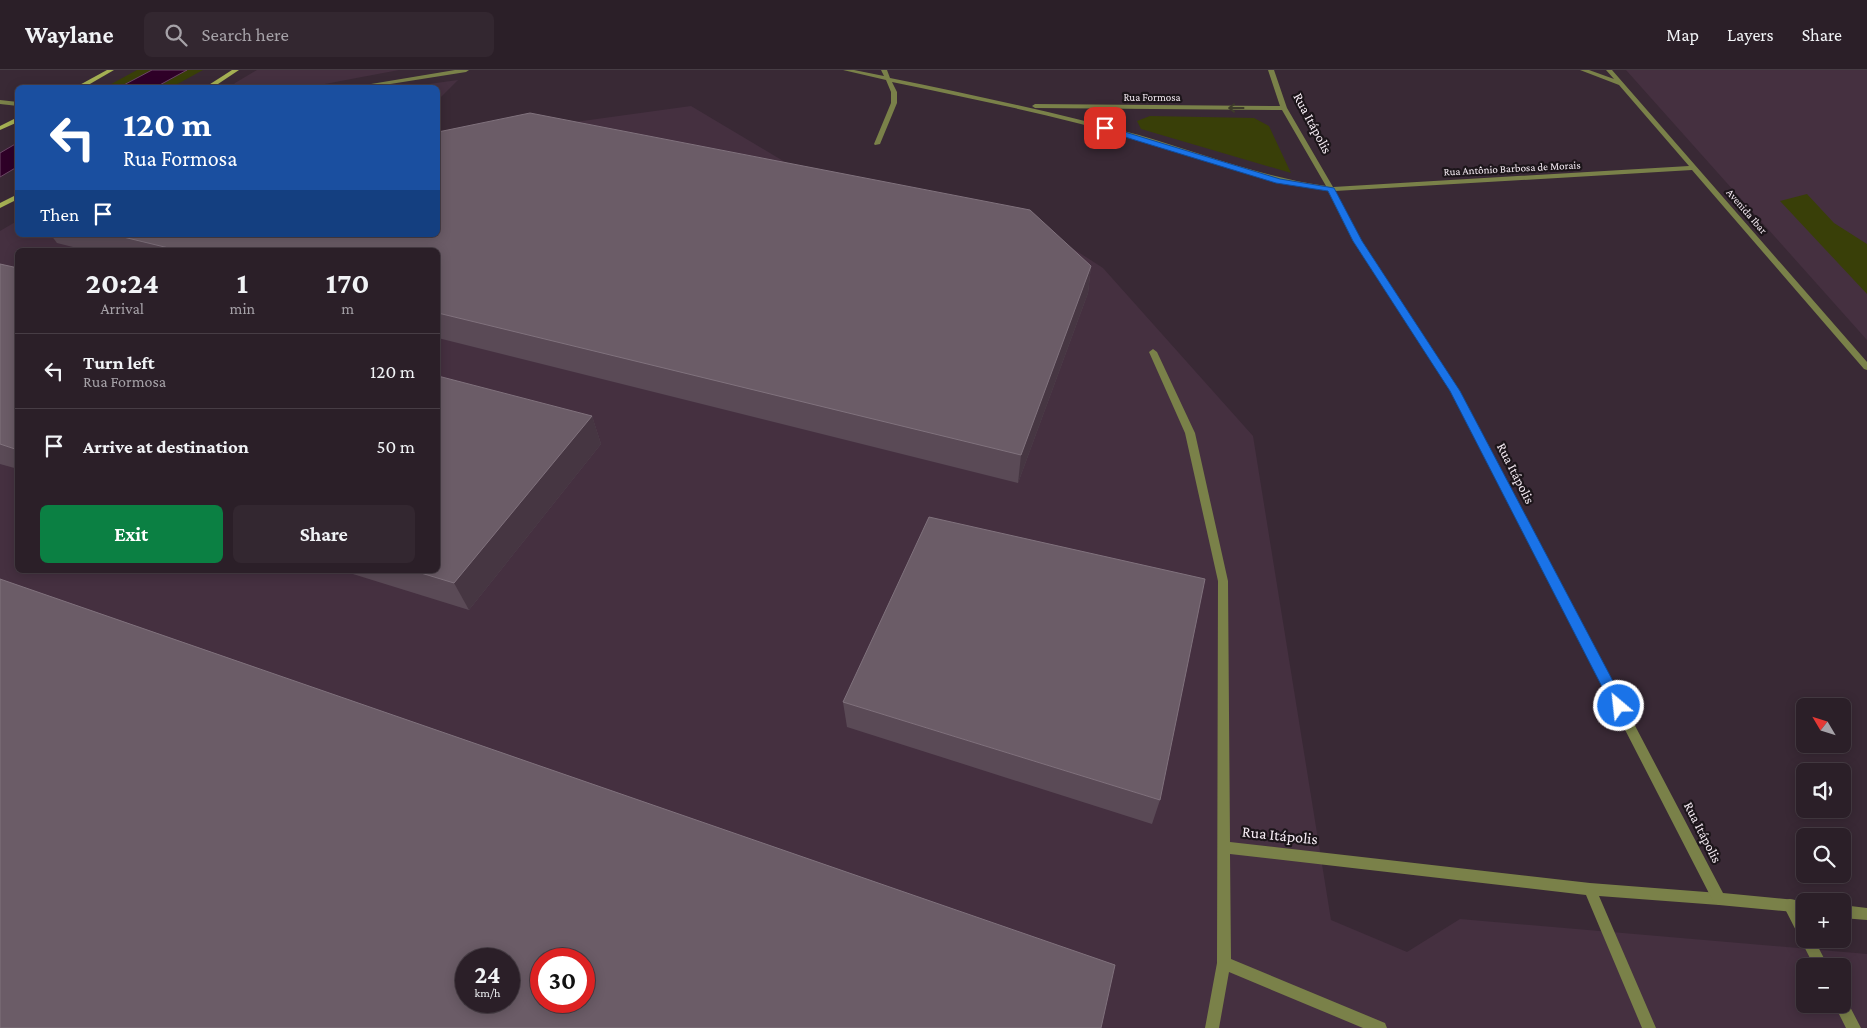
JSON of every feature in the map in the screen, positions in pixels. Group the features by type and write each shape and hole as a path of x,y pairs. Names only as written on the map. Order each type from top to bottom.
{"main road":[{"path":"83,85 111,70"},
{"path":"212,85 236,70"},
{"path":"0,128 15,120"},
{"path":"0,206 15,198"}],"street":[{"path":"366,85 436,72 466,70"},
{"name":"Rua Formosa","path":"846,70 1019,106 1140,137 1279,181 1331,189"},
{"path":"877,144 894,103 894,92 884,70"},
{"name":"Rua Itápolis","path":"1271,70 1284,108 1331,189 1357,241 1455,391 1719,899"},
{"path":"1583,70 1622,84"},
{"name":"Avenida Ibar","path":"1609,70 1867,367"},
{"path":"0,102 15,104"},
{"name":"Rua Formosa","path":"1019,106 1284,108"},
{"name":"Rua Antônio Barbosa de Morais","path":"1331,189 1694,168"},
{"path":"1153,352 1190,433 1223,581 1224,963 1212,1028"},
{"name":"Rua Itápolis","path":"1224,847 1590,889 1796,906"},
{"path":"1590,889 1649,1028"},
{"path":"1790,905 1796,917"},
{"path":"1851,912 1867,914"},
{"path":"1224,963 1380,1028"},
{"path":"1846,1013 1854,1028"}],"shaded area":[{"path":"152,70 187,70 160,85 124,85"},
{"path":"257,70 399,70 320,85 234,85"},
{"path":"1626,70 1867,70 1867,340"},
{"path":"458,80 440,98 440,85 422,85"},
{"path":"691,106 815,180 1044,230 1103,268 1253,436 1331,920 1407,952 1460,919 1867,954 1867,1028 0,1028 0,231 15,222 15,237 440,237 440,141"},
{"path":"15,144 15,168 0,177 0,153"}],"green space":[{"path":"137,70 152,70 124,85 110,85"},
{"path":"187,70 203,70 176,85 161,85"},
{"path":"1150,116 1254,118 1269,126 1291,173 1141,129 1137,121"},
{"path":"1807,194 1834,223 1867,244 1867,294 1780,201"}],"building":[{"path":"530,113 1030,210 1091,266 1021,455 440,313 440,248 169,248 123,237 440,237 440,132"},
{"path":"0,264 15,267 15,449 0,444"},
{"path":"440,377 592,416 454,583 421,573 440,573"},
{"path":"929,517 1205,579 1160,800 843,702"},
{"path":"0,579 1115,965 1101,1028 0,1028"}],"route":[{"path":"1105,128 1140,137 1234,169 1301,186 1331,189 1357,241 1455,391 1619,706"}]}
